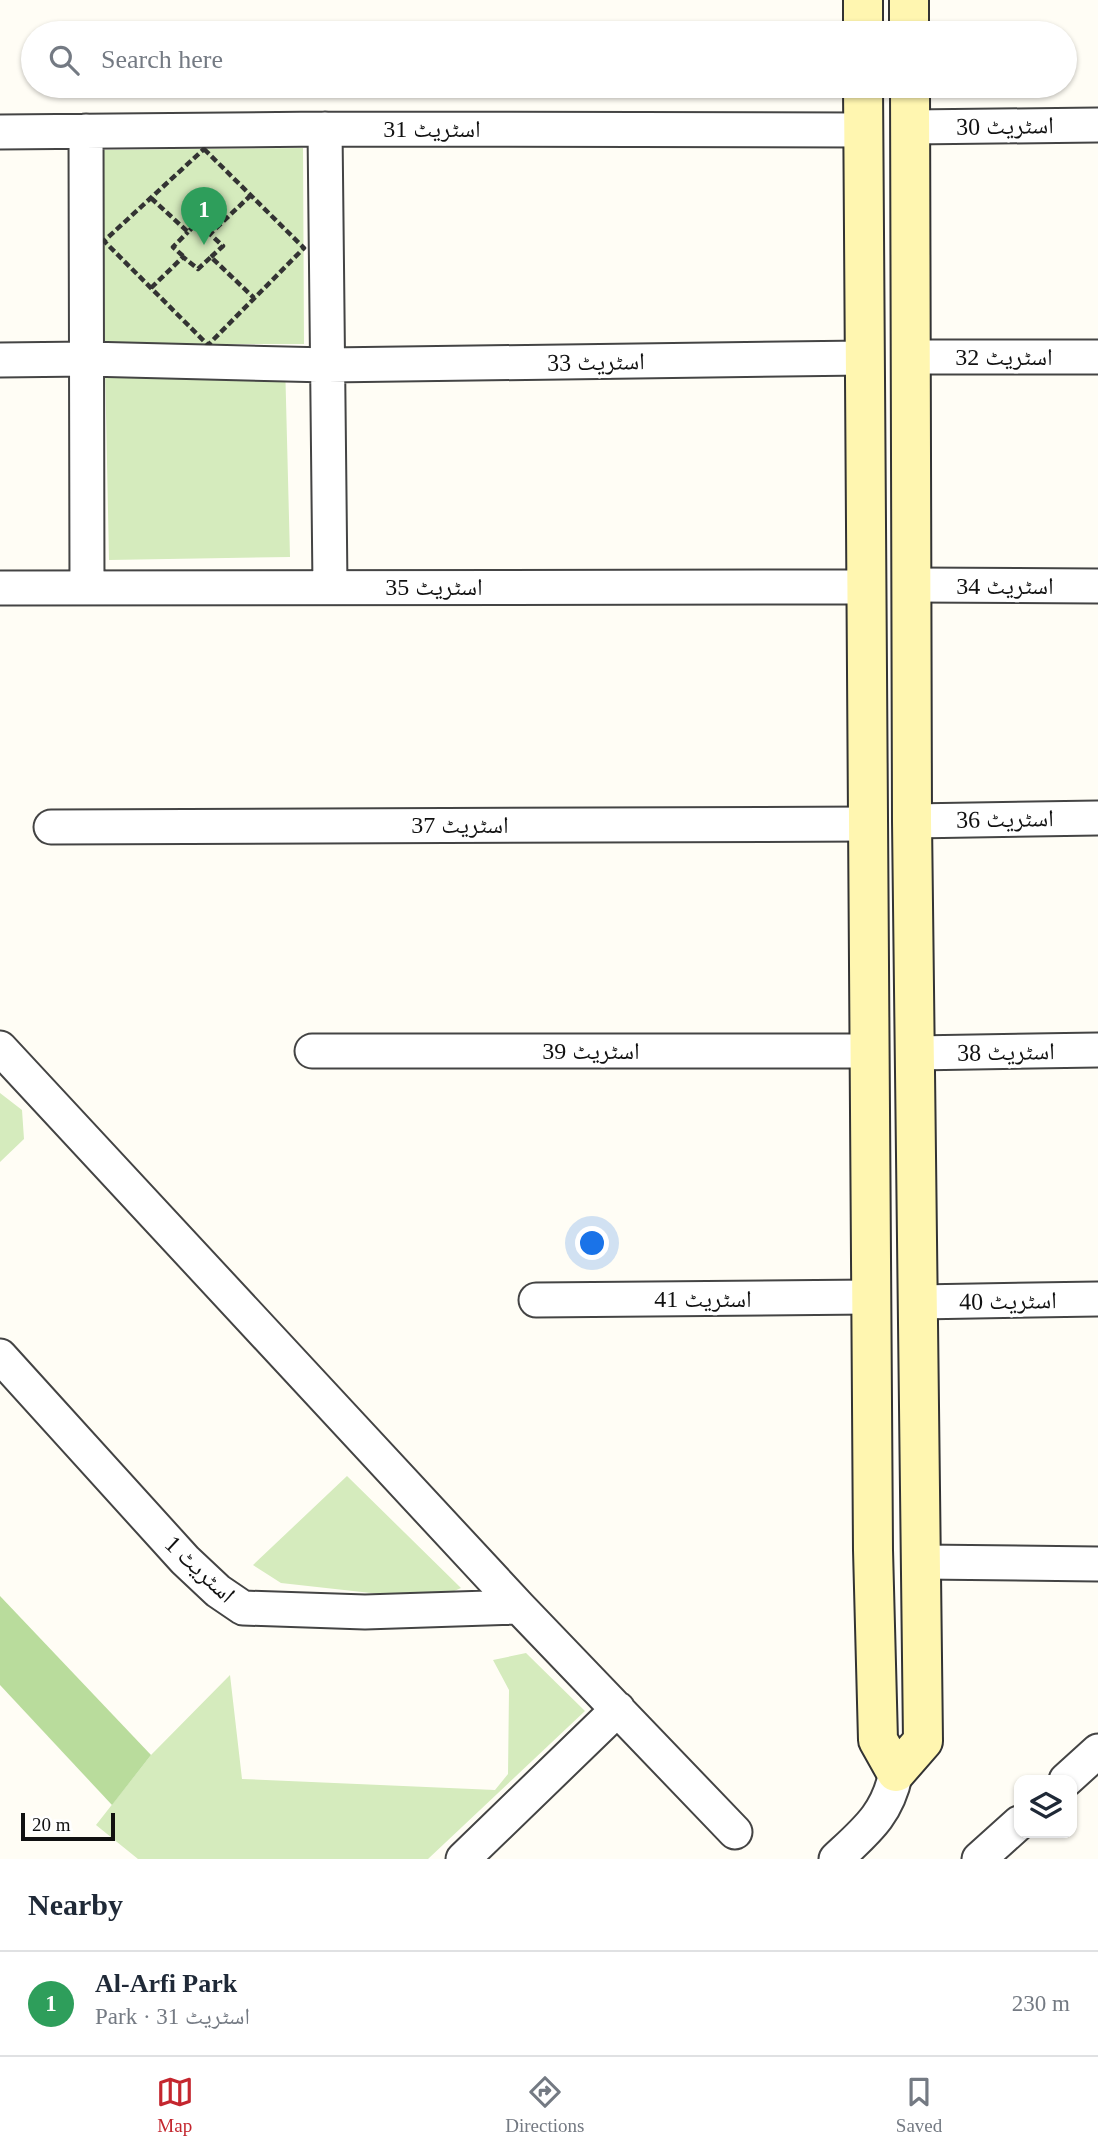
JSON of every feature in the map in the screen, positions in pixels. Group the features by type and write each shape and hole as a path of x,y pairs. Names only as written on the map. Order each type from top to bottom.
{"street":[{"path":"863,0 863,21"},
{"path":"909,0 909,21"},
{"path":"863,98 870,1297 878,1740 896,1772"},
{"path":"836,1859 871,1826 884,1809 896,1772 923,1741 912,821 910,98"},
{"name":"اسٹریٹ 30","path":"911,127 1098,125"},
{"path":"325,129 330,586"},
{"name":"اسٹریٹ 31","path":"0,132 325,129 863,130"},
{"path":"86,131 87,588"},
{"name":"اسٹریٹ 32","path":"911,357 1098,357"},
{"name":"اسٹریٹ 33","path":"0,360 87,359 328,365 864,358"},
{"name":"اسٹریٹ 34","path":"913,585 1098,586"},
{"name":"اسٹریٹ 35","path":"0,588 867,587"},
{"name":"اسٹریٹ 36","path":"912,821 1098,818"},
{"name":"اسٹریٹ 37","path":"51,827 869,824"},
{"path":"869,936 915,939"},
{"path":"0,1048 519,1607 735,1832"},
{"name":"اسٹریٹ 38","path":"915,1053 1098,1050"},
{"name":"اسٹریٹ 39","path":"312,1051 870,1051"},
{"name":"اسٹریٹ 41","path":"537,1300 870,1297"},
{"name":"اسٹریٹ 40","path":"918,1302 1098,1299"},
{"name":"اسٹریٹ 1","path":"0,1356 186,1560 218,1591 243,1608 365,1612 519,1607"},
{"path":"922,1562 1098,1564"},
{"path":"463,1859 618,1709"},
{"path":"1072,1775 1098,1751"},
{"path":"979,1859 1014,1828"}],"path":[{"path":"204,149 304,248 208,345 104,241 151,198 204,149"},
{"path":"210,234 251,195"},
{"path":"151,198 188,232"},
{"path":"198,222 210,234 223,246 198,270 173,247 198,222"},
{"path":"151,288 183,257"},
{"path":"211,257 254,298"}],"green space":[{"path":"303,148 304,344 105,344 103,150"},
{"path":"285,361 290,557 109,560 105,364"},
{"path":"0,1093 22,1110 24,1139 0,1162"},
{"path":"347,1476 461,1588 434,1600 281,1583 253,1565"},
{"path":"0,1596 151,1755 112,1805 0,1685"},
{"path":"526,1653 585,1711 428,1859 138,1859 96,1825 151,1755 230,1675 242,1779 495,1790 508,1774 509,1690 493,1660"}],"place":[{"name":"Al-Arfi Park","path":"204,245"}]}
